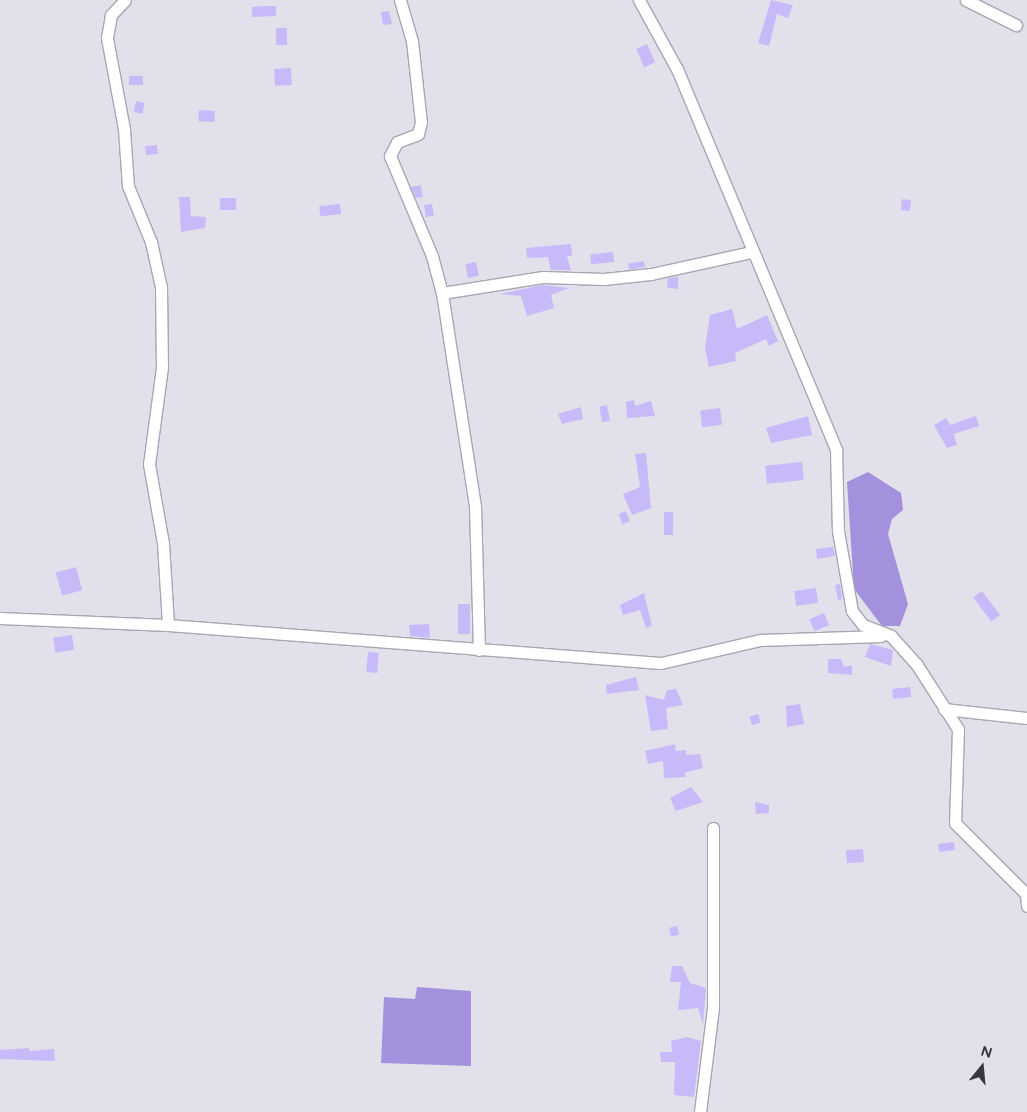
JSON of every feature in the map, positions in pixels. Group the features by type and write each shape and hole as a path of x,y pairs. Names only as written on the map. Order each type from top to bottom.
{"street":[{"path":"125,0 111,15 107,38 124,129 128,186 151,242 161,286 162,367 149,464 163,543 168,625"},
{"path":"400,0 412,41 421,122 418,134 397,142 390,156 432,256 442,293 474,506 479,650"},
{"path":"639,0 677,69 751,252 836,450 838,531 852,612 863,625 891,636 917,665 958,729 955,823 1027,898"},
{"path":"966,0 1016,25"},
{"path":"442,293 543,277 604,279 651,274 751,252"},
{"path":"0,618 168,625 661,663 788,636 891,636"},
{"path":"944,709 1027,718"},
{"path":"700,1112 713,1008 713,828"}],"shaded area":[{"path":"868,472 901,493 903,510 892,519 888,534 908,604 900,626 882,626 854,589 847,482"},
{"path":"417,987 471,991 471,1066 381,1063 384,997 415,999"}],"building":[{"path":"771,0 793,5 788,18 777,14 769,46 758,43"},
{"path":"276,6 276,16 252,17 252,7"},
{"path":"389,11 392,24 383,25 381,12"},
{"path":"276,28 287,28 287,45 276,45"},
{"path":"647,44 655,62 644,67 636,49"},
{"path":"291,68 292,85 275,86 274,69"},
{"path":"129,76 143,76 143,85 129,85"},
{"path":"136,101 145,103 142,114 134,112"},
{"path":"199,110 215,111 214,122 198,121"},
{"path":"157,145 158,154 146,155 145,146"},
{"path":"421,185 423,197 416,198 411,187"},
{"path":"179,197 190,197 191,216 206,217 205,228 181,232"},
{"path":"220,198 236,198 236,210 220,210"},
{"path":"902,199 911,200 910,211 901,210"},
{"path":"340,204 341,214 320,216 319,206"},
{"path":"432,204 434,216 426,217 424,205"},
{"path":"571,244 572,256 567,256 571,270 551,270 548,257 527,258 526,248"},
{"path":"613,252 614,262 591,264 590,254"},
{"path":"644,261 645,267 629,269 628,264"},
{"path":"476,262 479,276 468,278 465,264"},
{"path":"678,277 678,289 667,288 668,278"},
{"path":"543,285 569,288 551,295 554,308 527,316 521,296 500,294"},
{"path":"732,309 737,329 767,315 778,341 769,346 766,339 735,353 736,361 709,367 705,348 710,315"},
{"path":"634,400 635,406 651,401 655,416 627,418 626,402"},
{"path":"607,405 610,421 602,422 599,407"},
{"path":"581,407 583,419 562,424 558,414"},
{"path":"720,408 722,425 702,427 700,410"},
{"path":"808,416 812,435 771,443 766,428"},
{"path":"976,416 979,426 954,434 957,445 947,448 934,425 946,418 950,425"},
{"path":"646,453 651,508 632,515 623,494 640,487 635,454"},
{"path":"802,462 804,480 767,484 765,466"},
{"path":"626,511 630,521 623,524 619,514"},
{"path":"664,512 673,512 673,535 664,535"},
{"path":"833,547 835,556 817,559 816,549"},
{"path":"76,567 82,590 62,596 56,572"},
{"path":"840,584 842,599 838,600 835,585"},
{"path":"816,588 818,603 796,606 794,591"},
{"path":"982,591 1000,615 991,622 973,598"},
{"path":"644,593 652,626 646,628 640,610 623,615 620,605"},
{"path":"458,604 470,604 470,634 458,634"},
{"path":"824,613 829,625 814,631 809,619"},
{"path":"429,624 430,638 410,636 409,625"},
{"path":"72,635 74,650 55,652 53,638"},
{"path":"870,644 893,650 891,666 865,657"},
{"path":"368,652 379,653 377,673 366,672"},
{"path":"828,659 841,659 844,667 852,665 852,675 828,673"},
{"path":"636,677 639,690 607,694 606,685"},
{"path":"910,687 911,697 893,699 892,689"},
{"path":"676,689 683,705 666,708 668,729 651,731 645,695 664,700 667,690"},
{"path":"800,704 804,724 787,727 786,706"},
{"path":"758,714 761,723 752,725 749,717"},
{"path":"675,744 676,751 686,750 686,755 700,754 703,768 684,773 686,777 664,778 663,761 648,764 645,751"},
{"path":"691,787 703,802 676,811 670,798"},
{"path":"755,802 769,805 769,813 756,814"},
{"path":"954,842 955,850 939,852 938,844"},
{"path":"863,849 864,862 847,863 846,850"},
{"path":"677,926 679,935 671,937 669,928"},
{"path":"672,966 682,966 690,983 706,988 703,1024 698,1008 678,1010 681,982 670,982"},
{"path":"687,1037 701,1041 694,1097 674,1095 675,1062 661,1062 660,1052 672,1052 671,1041"},
{"path":"29,1048 29,1051 54,1049 55,1061 0,1059 0,1050"}]}
